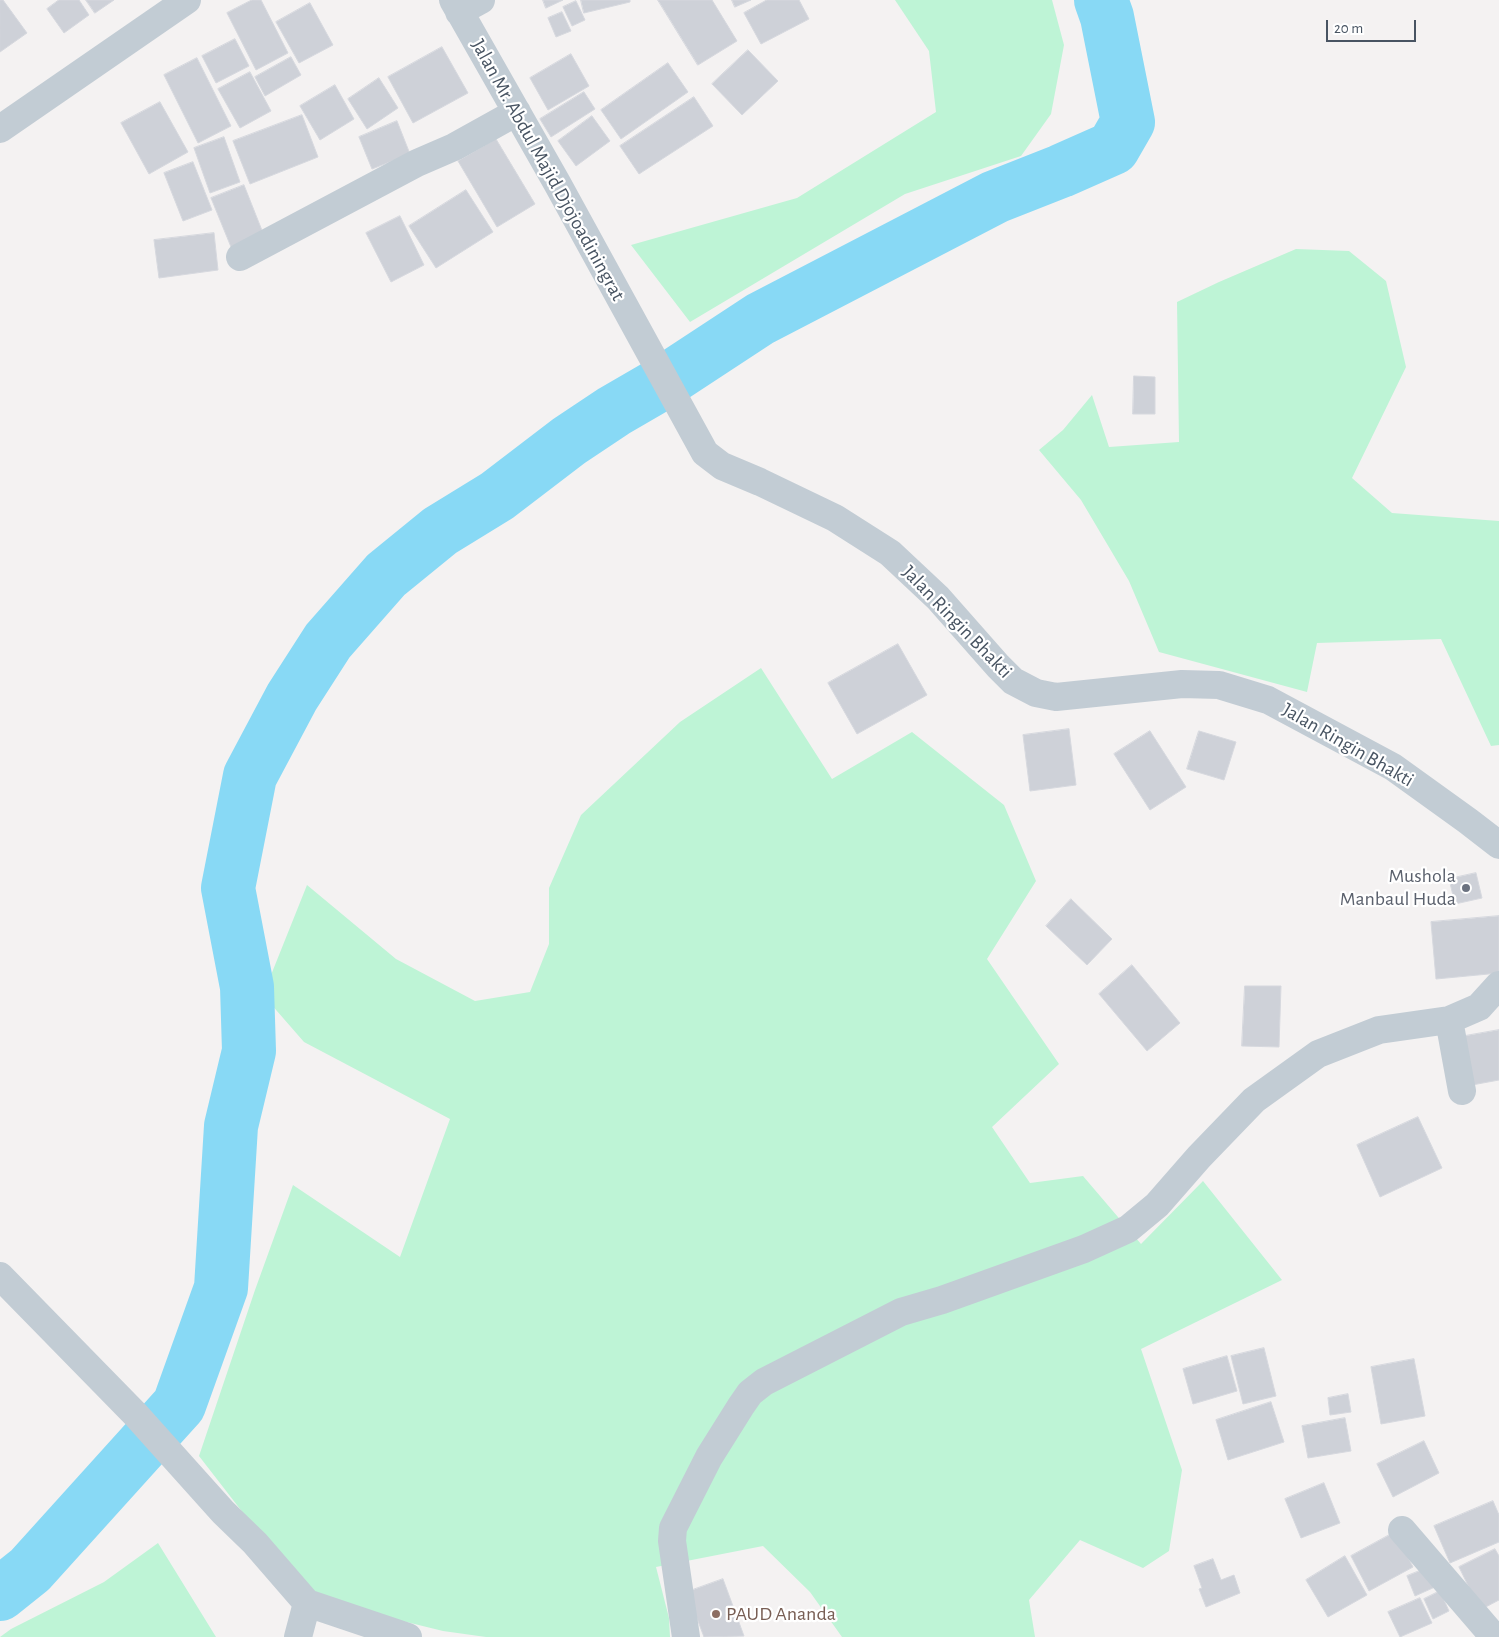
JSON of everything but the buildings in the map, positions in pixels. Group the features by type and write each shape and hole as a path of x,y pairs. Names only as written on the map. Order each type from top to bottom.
{"street":[{"path":"0,129 187,0"},
{"name":"Jalan Mr. Abdul Majid Djojoadiningrat","path":"464,4 517,112 643,340"},
{"path":"240,257 417,163 454,147 517,112"},
{"name":"Jalan Ringin Bhakti","path":"643,340 705,453 722,466 835,518 890,553 938,598 1013,681 1036,693 1056,697 1182,684 1219,685 1268,700 1393,767 1499,845"},
{"path":"686,1637 672,1541 674,1528 710,1457 750,1393 764,1382 901,1312 942,1300 1084,1249 1128,1229 1157,1205 1199,1157 1254,1100 1318,1054 1379,1030 1450,1020 1479,1007 1499,985"},
{"path":"1450,1020 1462,1091"},
{"path":"0,1276 136,1415 308,1603 408,1637"},
{"path":"1402,1530 1494,1637"},
{"path":"298,1637 308,1603"}],"green space":[{"path":"895,0 1052,0 1064,45 1051,114 1021,156 905,194 690,322 631,245 797,198 936,112 929,51"},
{"path":"1296,249 1349,251 1386,281 1406,367 1352,478 1392,513 1499,521 1499,745 1491,746 1441,639 1317,643 1307,692 1159,652 1129,581 1081,500 1039,450 1063,430 1092,395 1109,447 1179,442 1177,302"},
{"path":"761,668 832,779 912,732 1004,805 1036,881 987,959 1059,1064 992,1127 1030,1183 1083,1176 1141,1244 1203,1181 1282,1280 1141,1349 1182,1470 1169,1551 1143,1568 1080,1540 1029,1600 1035,1637 842,1637 810,1592 763,1546 656,1567 669,1618 670,1637 486,1637 443,1631 309,1598 199,1456 293,1185 400,1257 450,1119 304,1042 263,995 307,885 396,959 475,1001 530,992 549,944 549,888 581,815 680,722"},
{"path":"158,1543 216,1637 0,1637 11,1629 104,1582"}],"waterway":[{"path":"0,1594 30,1570 179,1405 221,1288 231,1126 249,1051 247,987 228,888 250,776 292,697 328,641 386,575 440,531 497,496 569,441 614,411 664,382 760,319 995,197 1113,148 1128,122 1107,17 1101,0"}],"place":[{"name":"Mushola Manbaul Huda","path":"1466,888"},
{"name":"PAUD Ananda","path":"716,1614"}]}
